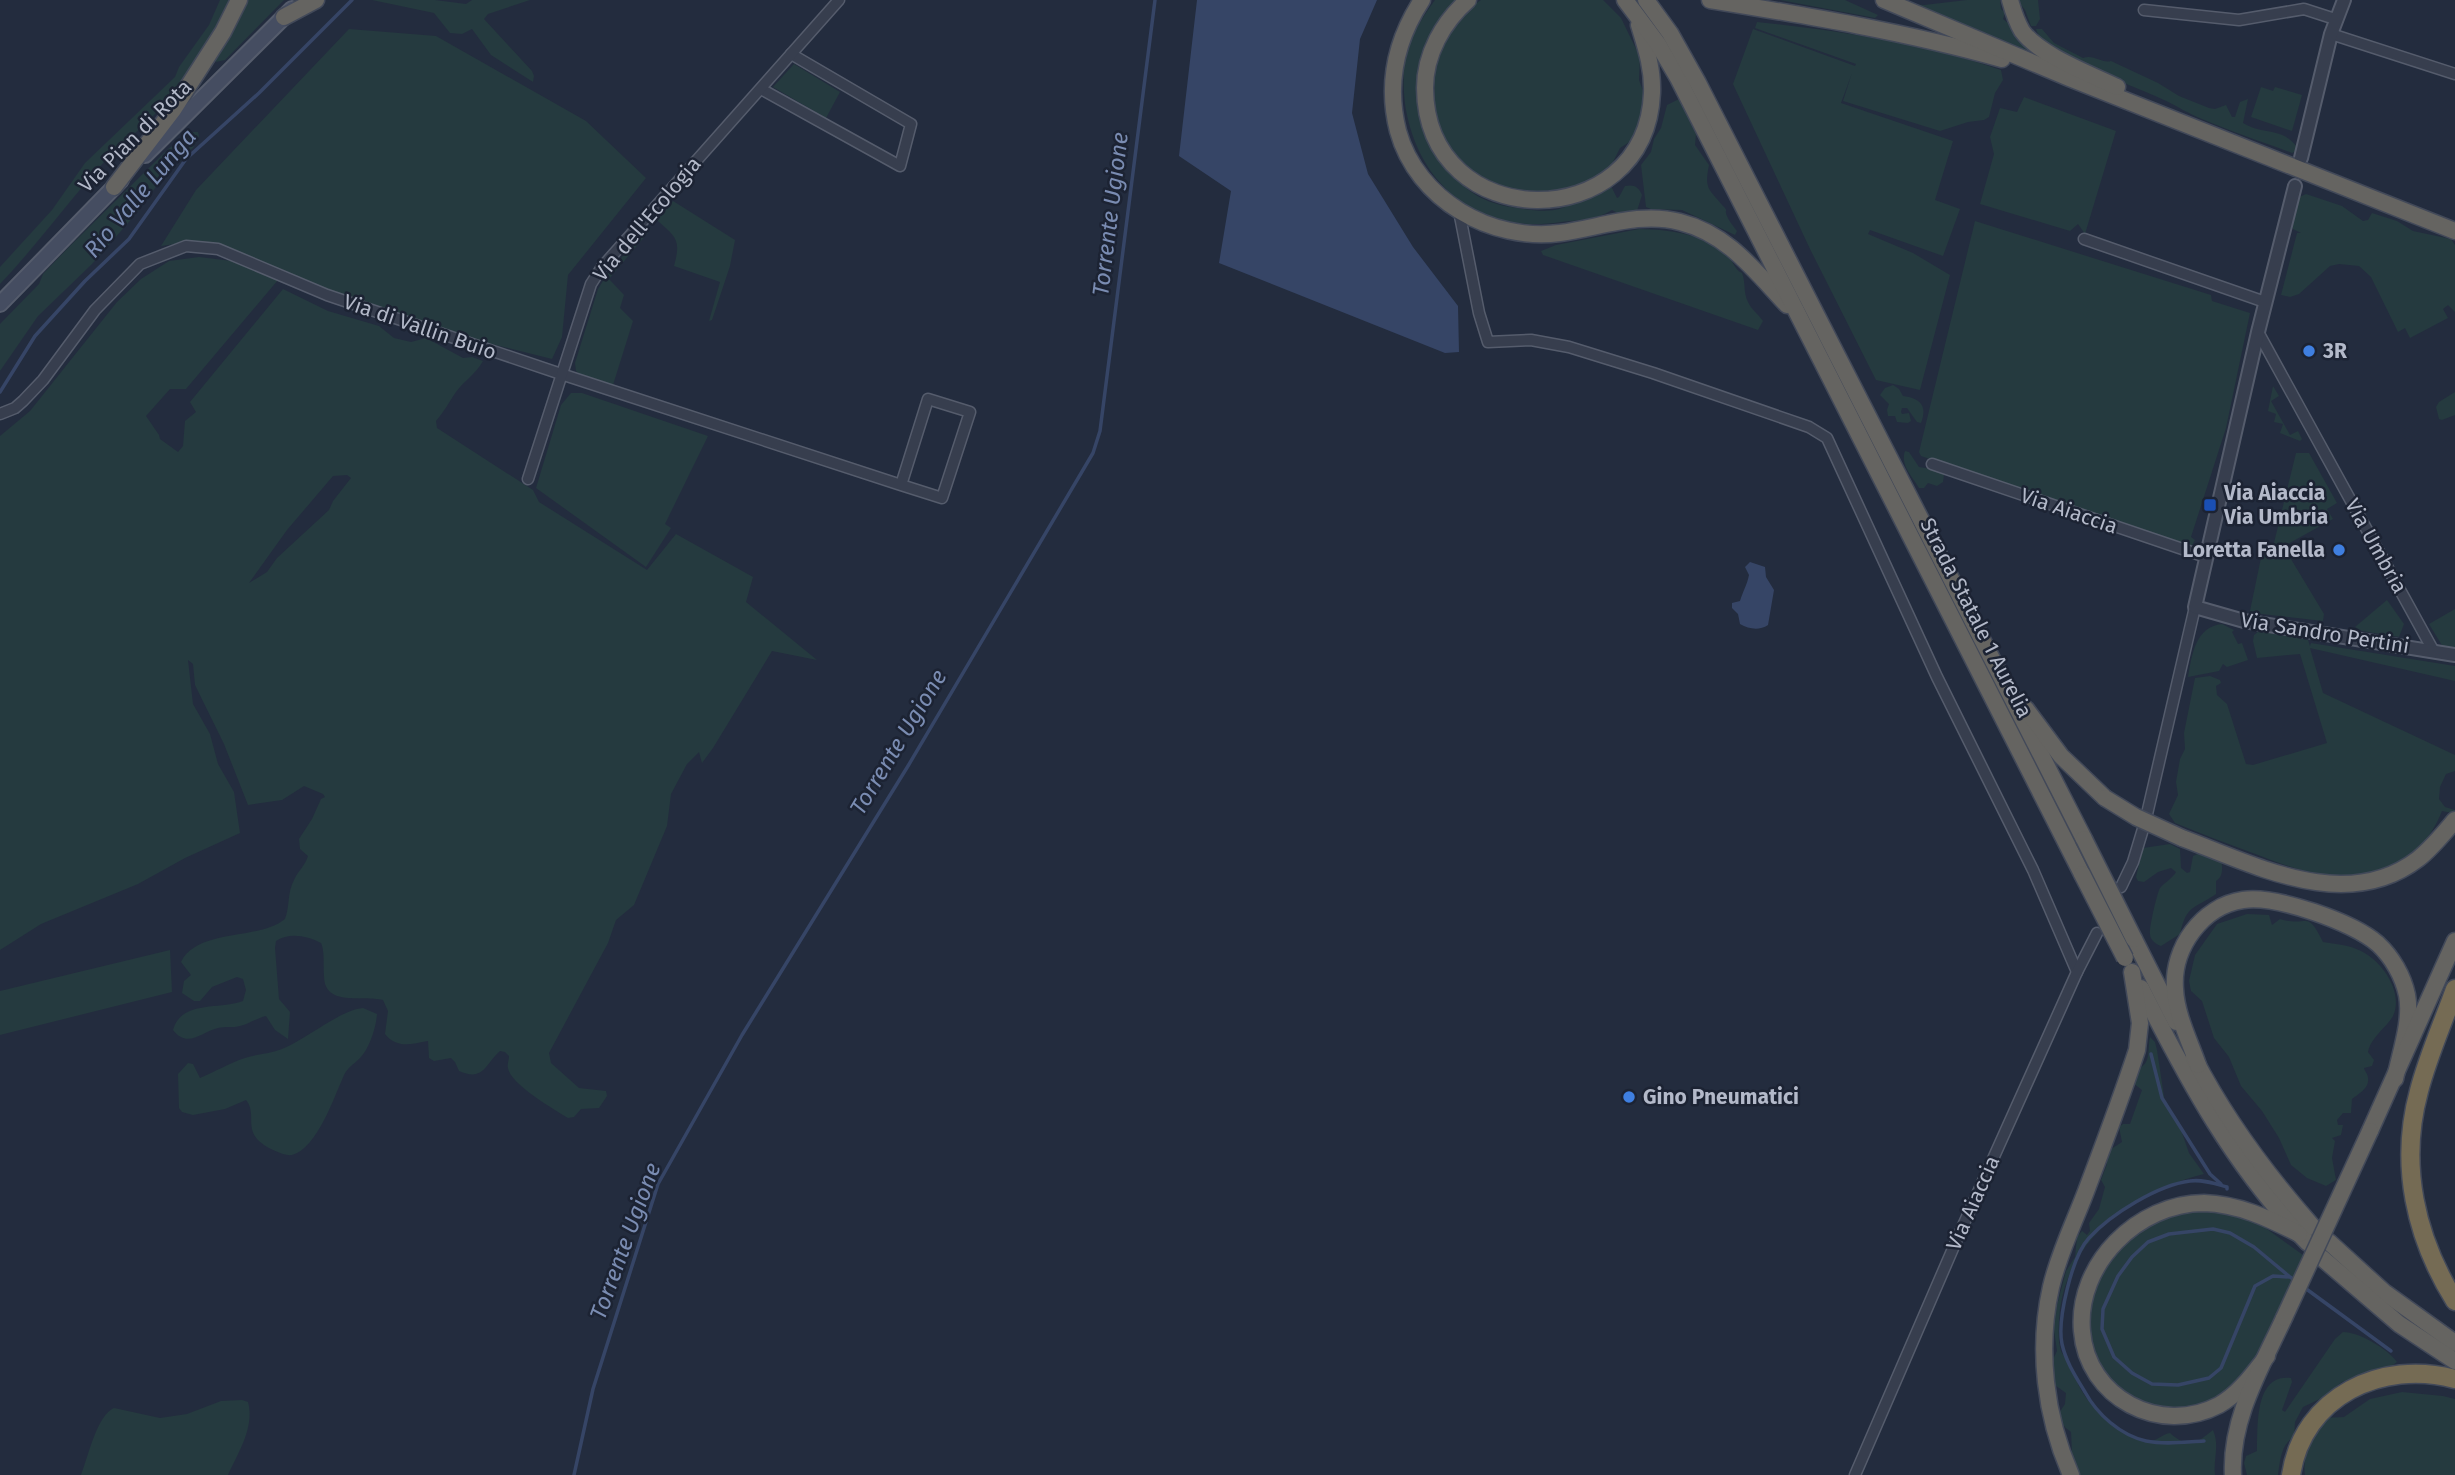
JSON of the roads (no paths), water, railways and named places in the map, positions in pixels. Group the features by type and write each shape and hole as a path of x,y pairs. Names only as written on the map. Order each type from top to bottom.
{"highway":[{"path":"114,187 173,110 223,32 239,0"},
{"path":"284,17 316,0"},
{"path":"1422,0 1408,22 1398,49 1393,74 1395,118 1416,171 1437,195 1459,211 1493,227 1529,234 1556,234 1615,222 1649,219 1664,219 1690,225 1729,245 1799,318"},
{"path":"1468,0 1444,27 1430,56 1425,82 1429,122 1443,151 1468,177 1498,194 1535,201 1575,195 1599,184 1622,165 1637,145 1648,116 1652,85 1649,57 1636,4"},
{"path":"1710,0 1873,27 1938,41 2069,78"},
{"path":"1884,0 2069,78 2455,230"},
{"path":"2010,0 2022,31 2034,43 2062,60 2136,96 2164,115"},
{"name":"Strada Statale 1 Aurelia","path":"1636,4 1678,78 2174,1053 2216,1128 2262,1192 2307,1235"},
{"name":"Strada Statale 1 Aurelia","path":"1636,4 1670,33 1692,72 2198,1065 2307,1235"},
{"path":"1997,671 2055,750 2105,798 2136,817 2182,838 2304,881 2342,885 2379,879 2404,868 2427,852 2455,820"},
{"path":"2198,1065 2175,991 2178,957 2190,933 2221,908 2244,900 2264,899 2303,909 2356,930 2377,943 2386,953 2398,971 2407,996 2404,1033 2395,1079"},
{"path":"2233,1475 2234,1435 2244,1407 2395,1079 2455,941"},
{"path":"2071,1475 2054,1429 2047,1394 2044,1357 2046,1313 2055,1272 2137,1050 2140,1023 2129,965"},
{"path":"2455,989 2418,1091 2410,1151 2410,1174 2417,1216 2433,1261 2455,1301"},
{"path":"2267,1356 2234,1395 2221,1404 2209,1410 2179,1417 2152,1414 2116,1397 2096,1372 2084,1344 2081,1314 2084,1299 2100,1262 2118,1239 2139,1222 2175,1207 2202,1203 2229,1206 2307,1235"},
{"path":"2329,1242 2384,1292 2455,1343"},
{"path":"2322,1258 2399,1324 2455,1361"},
{"path":"2291,1475 2299,1446 2314,1421 2330,1404 2349,1390 2375,1378 2393,1374 2418,1373 2455,1379"}],"main road":[{"name":"Via Pian di Rota","path":"0,304 301,0"}],"street":[{"name":"Via dell'Ecologia","path":"528,479 591,284 602,267 839,0"},
{"path":"2301,158 2335,19 2344,0"},
{"path":"2144,10 2239,20 2304,9 2335,19"},
{"path":"2331,34 2455,74"},
{"path":"761,89 900,166 911,124 791,54"},
{"path":"2147,814 2258,331 2295,186"},
{"path":"1459,211 1479,313 1488,342 1531,340 1569,346 1809,427 1827,438 1937,677 2033,870 2077,972"},
{"path":"2084,239 2265,302"},
{"name":"Via di Vallin Buio","path":"0,414 15,408 43,380 95,310 140,264 186,246 218,249 327,295 561,374 901,485 942,498 970,412 928,399 901,485"},
{"name":"Via Umbria","path":"2258,331 2433,650"},
{"name":"Via Aiaccia","path":"1932,464 2206,557"},
{"name":"Via Sandro Pertini","path":"2196,607 2244,621 2455,655"},
{"path":"2121,887 2133,862 2143,829"},
{"name":"Via Aiaccia","path":"1854,1475 1955,1242 2077,972 2098,933"}],"water":[{"path":"1197,0 1377,0 1360,39 1352,113 1368,174 1413,247 1458,306 1459,352 1445,353 1219,263 1231,191 1179,156"},
{"path":"1750,562 1765,567 1766,577 1774,590 1768,625 1758,629 1740,624 1738,614 1732,608 1732,603 1740,601 1749,575 1745,567"}],"waterway":[{"name":"Rio Valle Lunga","path":"0,392 35,336 85,281 129,239 186,159 259,93 352,0"},
{"name":"Torrente Ugione","path":"574,1475 593,1389 658,1184 742,1035 908,766 1093,453 1100,431 1155,0"},
{"path":"2151,1054 2162,1098 2210,1174 2221,1184"},
{"path":"2204,1441 2146,1441 2118,1429 2090,1400 2075,1375 2062,1344 2062,1320 2067,1289 2077,1259 2089,1238 2098,1229 2136,1202 2164,1188 2200,1181 2227,1189"},
{"path":"2290,1277 2273,1276 2255,1286 2221,1368 2209,1378 2178,1385 2152,1384 2132,1373 2114,1357 2102,1329 2103,1309 2118,1276 2148,1242 2169,1234 2213,1229 2230,1233 2254,1247 2296,1281"},
{"path":"2305,1288 2391,1351"}],"place":[{"name":"3R","path":"2309,351"},
{"name":"Via Aiaccia Via Umbria","path":"2210,505"},
{"name":"Loretta Fanella","path":"2339,550"},
{"name":"Gino Pneumatici","path":"1629,1097"}]}
